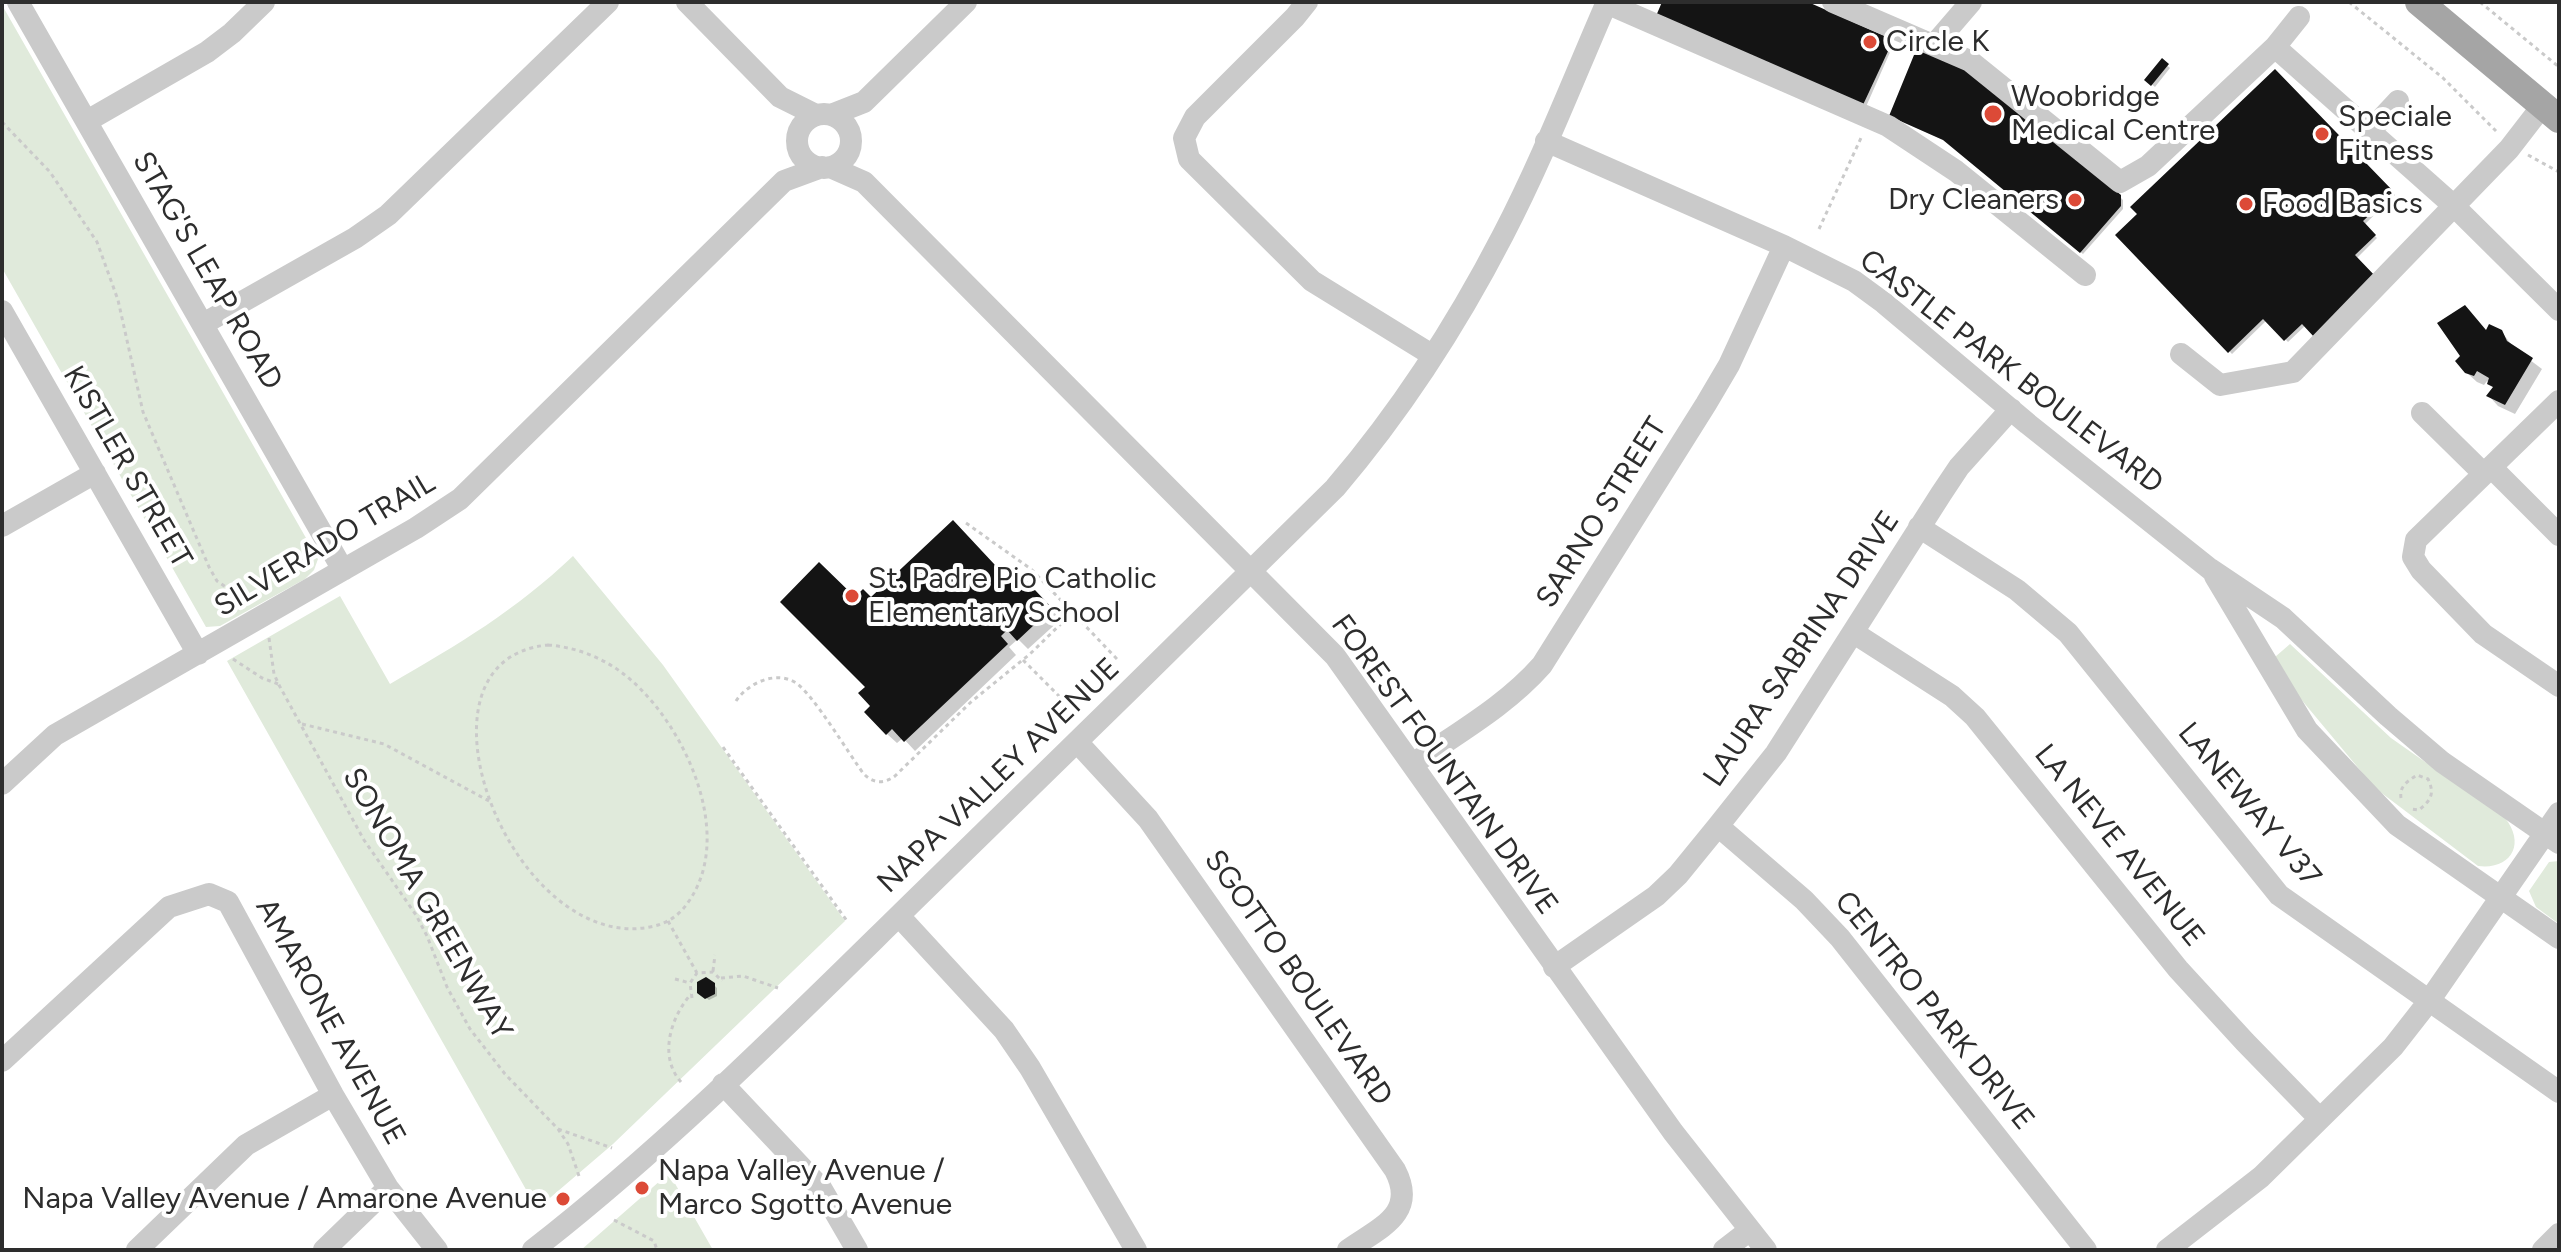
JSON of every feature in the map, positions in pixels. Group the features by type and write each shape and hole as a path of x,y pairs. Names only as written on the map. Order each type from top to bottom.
{"main road":[{"path":"2419,2 2551,112"}],"street":[{"name":"STAG'S LEAP ROAD","path":"18,2 343,570"},
{"path":"87,121 207,52 264,2"},
{"path":"203,324 355,238 388,215 608,2"},
{"path":"687,2 780,97 805,160 826,167 843,159 864,102 966,2"},
{"path":"1307,2 1195,117 1184,138 1189,159 1312,281 1432,355"},
{"path":"1606,2 1888,126 1956,171 2085,275"},
{"name":"NAPA VALLEY AVENUE","path":"533,1250 625,1176 723,1084 1078,743 1335,488 1385,426 1432,355 1504,233 1606,2"},
{"path":"1833,2 1970,61 2120,182 2148,166 2275,47 2299,17"},
{"path":"1934,45 1971,2"},
{"path":"2275,47 2454,206 2559,310"},
{"path":"780,97 844,123 850,141"},
{"path":"2370,131 2398,101"},
{"path":"797,140 804,122 864,102"},
{"path":"2181,354 2220,385 2293,372 2509,149 2551,112"},
{"name":"SILVERADO TRAIL","path":"784,181 797,140"},
{"name":"FOREST FOUNTAIN DRIVE","path":"850,141 864,182"},
{"name":"CASTLE PARK BOULEVARD","path":"1546,141 1784,246 1854,281 2210,569 2283,618 2442,762 2552,838"},
{"name":"SILVERADO TRAIL","path":"2,784 55,735 343,570 460,499 784,181 826,167"},
{"name":"FOREST FOUNTAIN DRIVE","path":"826,167 864,182 1335,656 1673,1132 1766,1250"},
{"name":"SARNO STREET","path":"1413,764 1506,700 1542,665 1729,365 1784,246"},
{"name":"KISTLER STREET","path":"2,311 198,654"},
{"path":"2559,401 2416,540 2413,557 2421,570 2483,634 2559,686"},
{"name":"LAURA SABRINA DRIVE","path":"1554,967 1656,896 1678,875 1776,753 1959,467 2011,409"},
{"path":"2422,413 2559,535"},
{"path":"2,526 95,473"},
{"name":"LANEWAY V37","path":"1919,527 2017,590 2068,633 2279,895 2559,1092"},
{"name":"CASTLE PARK BOULEVARD","path":"2210,569 2307,730 2397,825 2559,938"},
{"name":"LA NEVE AVENUE","path":"1854,633 1952,696 1975,717 2178,969 2319,1118"},
{"name":"SGOTTO BOULEVARD","path":"1078,743 1148,819 1402,1183 1403,1198 1399,1210 1348,1250"},
{"path":"2167,1250 2261,1177 2393,1047 2429,1001 2500,897 2552,838 2559,813"},
{"name":"CENTRO PARK DRIVE","path":"1718,826 1804,900 1840,938 2086,1250"},
{"name":"AMARONE AVENUE","path":"2,1061 169,907 209,894 228,902 333,1095 388,1188 437,1250"},
{"path":"899,916 1004,1030 1030,1068 1136,1250"},
{"path":"723,1084 821,1188 857,1250"},
{"path":"137,1250 246,1145 333,1095"},
{"path":"324,1250 388,1188"},
{"path":"1724,1250 1750,1230"},
{"path":"2543,1250 2559,1234"}],"path":[{"path":"2349,2 2443,78 2493,129"},
{"path":"2480,2 2559,67"},
{"path":"1819,229 1870,120"},
{"path":"2,122 58,182 97,242 118,300 143,412 153,439 217,581 241,595 252,607"},
{"path":"2531,158 2559,172"},
{"path":"966,523 1031,569 1117,659"},
{"path":"736,701 748,688 763,681 783,678 794,681 863,773 869,779 883,782 895,776 971,702 1023,660 1072,613"},
{"name":"SONOMA GREENWAY","path":"268,634 274,674 279,685 364,840 416,915 447,987 470,1029 505,1074 558,1129 568,1144 579,1176"},
{"path":"535,646 565,646 592,656 621,672 652,702 671,727 687,755 701,797 707,841 703,873 697,889 683,909 668,921 646,928 615,927 590,919 564,905 547,890 512,848 489,801 478,758 477,721 487,686 505,660 535,646"},
{"path":"230,657 279,685"},
{"path":"1023,660 1070,707"},
{"path":"302,724 384,744 489,801"},
{"path":"723,747 847,921"},
{"path":"2401,801 2400,792 2406,782 2417,775 2428,779 2433,790 2430,801 2419,810 2406,808"},
{"path":"668,921 697,973"},
{"path":"713,972 715,955"},
{"path":"697,973 713,972 722,980 743,976 778,988"},
{"path":"681,1082 671,1064 672,1023 681,1005 691,996 690,983 697,973"},
{"path":"675,979 690,983"},
{"path":"558,1129 612,1148"},
{"path":"614,1220 654,1241 657,1250"}],"green space":[{"path":"2,5 318,559 314,570 305,579 220,626 206,627 2,268"},
{"path":"573,556 663,665 845,921 613,1144 537,1209 227,661 340,596 390,684 508,610"},
{"path":"2290,644 2391,738 2505,818 2514,837 2512,853 2507,859 2499,864 2478,866 2375,788 2295,692 2275,657"},
{"path":"2559,861 2559,924 2536,907 2529,891 2549,862"},
{"path":"669,1173 713,1250 581,1250"}],"building":[{"path":"1662,2 1808,2 1887,37 1890,47 1862,107 1656,16"},
{"path":"1925,50 1962,67 2121,195 2121,206 2080,253 1943,140 1889,116 1914,55"},
{"path":"2162,58 2169,64 2151,86 2144,80"},
{"path":"2275,69 2394,192 2363,221 2376,235 2355,255 2377,278 2315,338 2302,324 2284,341 2263,319 2228,353 2115,235 2137,214 2130,207"},
{"path":"2465,305 2486,330 2489,324 2502,330 2507,341 2533,358 2505,405 2486,396 2493,387 2487,384 2489,378 2477,371 2474,376 2465,373 2455,361 2460,356 2437,323"},
{"path":"953,520 1009,580 1018,572 1052,608 1017,641 1007,630 1001,636 1008,644 904,742 892,729 886,735 864,712 870,706 858,693 865,687 780,602 819,562 855,597 863,589 871,597"},
{"path":"706,977 715,983 715,994 705,999 697,993 697,982"}],"place":[{"name":"Circle K","path":"1870,42"},
{"name":"Woobridge Medical Centre","path":"1993,114"},
{"name":"Speciale Fitness","path":"2322,134"},
{"name":"Dry Cleaners","path":"2075,200"},
{"name":"Food Basics","path":"2246,204"},
{"name":"St. Padre Pio Catholic Elementary School","path":"852,596"},
{"name":"Napa Valley Avenue / Marco Sgotto Avenue","path":"642,1188"},
{"name":"Napa Valley Avenue / Amarone Avenue","path":"563,1199"}]}
